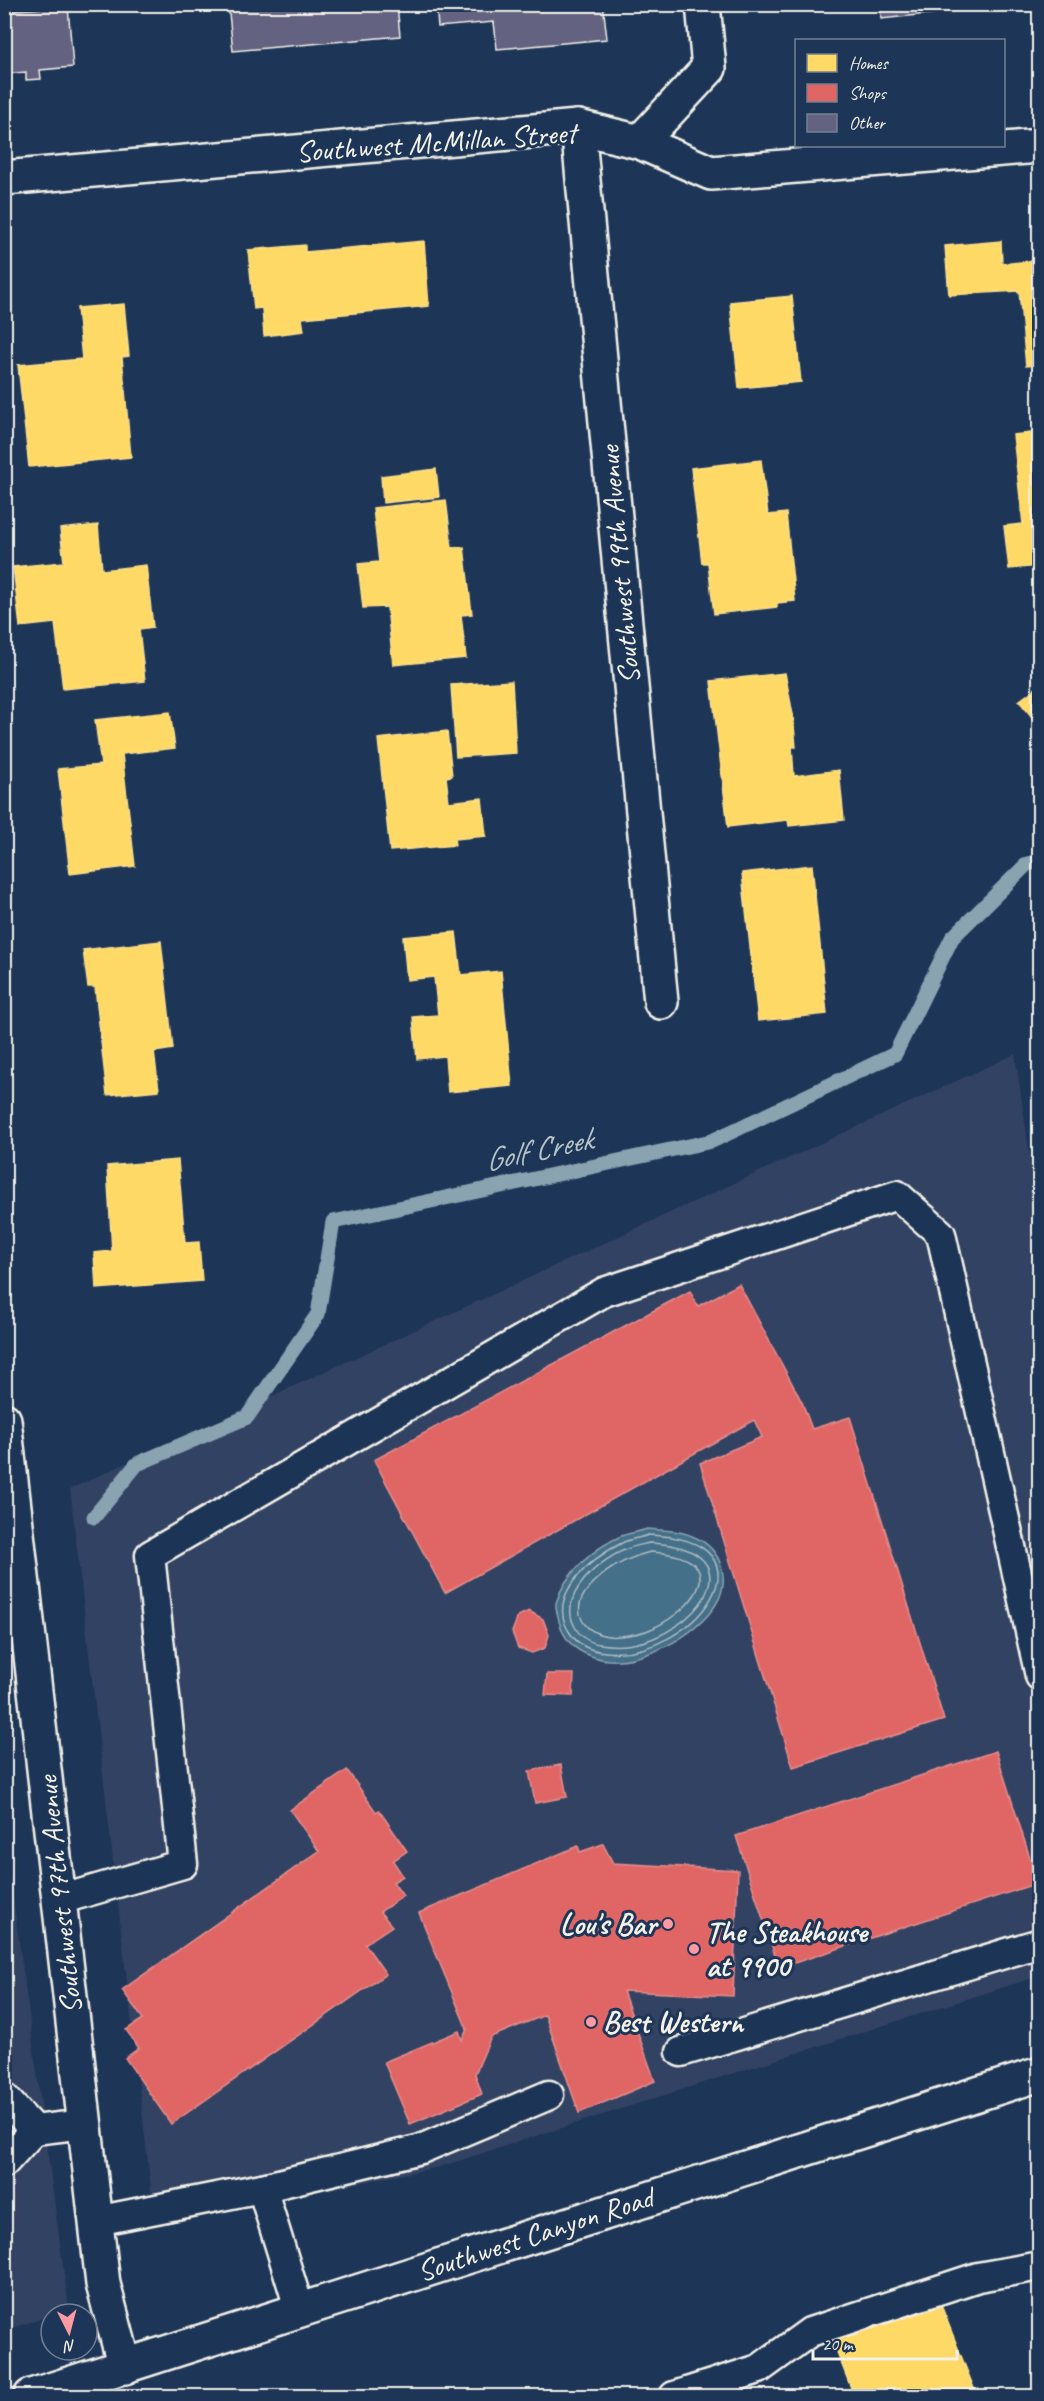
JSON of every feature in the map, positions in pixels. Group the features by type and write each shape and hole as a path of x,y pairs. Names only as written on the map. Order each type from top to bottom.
{"street":[{"path":"640,142 709,68 703,4"},
{"name":"Southwest McMillan Street","path":"4,178 578,127 640,142 711,173 1040,146"},
{"name":"Southwest 99th Avenue","path":"578,127 661,1002"},
{"name":"Southwest 97th Avenue","path":"4,1420 106,2301 125,2367"},
{"name":"Southwest Canyon Road","path":"31,2397 1040,2074"}],"lane":[{"path":"59,1900 183,1864 150,1555 604,1292 897,1195 941,1234 1040,1676"},
{"path":"681,2052 1040,1943"},
{"path":"96,2221 262,2188 421,2149 549,2095"},
{"path":"4,2097 34,2130"},
{"path":"4,2163 34,2130 85,2124"},
{"path":"262,2188 300,2311"},
{"path":"674,2397 759,2369 810,2332 978,2277 1040,2266"}],"shaded area":[{"path":"1015,1054 1040,1225 1039,1976 439,2167 155,2224 70,1489"},
{"path":"4,1830 68,2302 39,2302 39,2319 4,2330"}],"water":[{"path":"647,1529 687,1534 711,1549 721,1567 723,1578 718,1600 712,1610 689,1632 657,1650 623,1660 606,1660 579,1650 570,1643 561,1627 556,1605 560,1592 581,1563 601,1547 621,1536"}],"building: Homes":[{"path":"424,241 429,306 302,318 304,331 264,336 262,308 254,309 248,250 305,245 305,252"},
{"path":"1001,241 1002,264 1040,260 1040,365 1026,366 1019,291 949,295 945,246"},
{"path":"792,296 801,382 739,388 730,302"},
{"path":"124,304 129,356 122,357 131,457 29,467 18,365 82,359 77,308"},
{"path":"1040,432 1040,574 1039,566 1009,569 1004,526 1023,524 1013,435"},
{"path":"761,460 768,515 786,513 795,601 777,603 777,607 714,614 708,563 702,563 691,468"},
{"path":"436,469 439,497 383,503 381,476"},
{"path":"446,500 452,548 464,547 472,614 461,615 466,658 393,665 387,607 363,608 358,564 379,562 373,508"},
{"path":"98,525 102,570 146,565 153,627 139,629 145,681 63,689 55,623 20,627 13,567 64,562 60,529"},
{"path":"785,673 796,747 792,747 794,776 839,770 844,820 789,826 788,820 728,827 711,681"},
{"path":"512,681 516,753 456,757 451,685"},
{"path":"1040,685 1040,727 1019,701"},
{"path":"170,712 175,748 122,754 135,866 70,874 58,769 101,765 95,720"},
{"path":"447,731 452,776 446,777 449,802 482,798 486,836 454,839 455,845 390,851 378,739"},
{"path":"812,865 827,1014 758,1021 742,873"},
{"path":"456,932 461,975 501,971 512,1086 448,1092 445,1056 417,1059 413,1017 438,1015 434,977 407,980 403,937"},
{"path":"161,941 173,1049 154,1052 159,1090 107,1095 95,987 88,987 83,950"},
{"path":"178,1160 185,1243 199,1242 202,1281 96,1289 94,1253 112,1251 107,1166"},
{"path":"939,2300 977,2396 844,2396 853,2393 833,2342"}],"building: Shops":[{"path":"739,1284 802,1402 812,1429 850,1417 944,1720 793,1767 700,1463 762,1437 754,1420 445,1593 374,1460 690,1291 698,1306"},
{"path":"529,1611 543,1619 549,1635 545,1648 532,1653 518,1648 512,1632 518,1616"},
{"path":"547,1674 574,1674 573,1696 545,1695"},
{"path":"996,1751 1038,1883 779,1968 736,1836"},
{"path":"561,1765 567,1797 535,1803 529,1771"},
{"path":"347,1770 376,1812 379,1810 407,1851 393,1861 403,1876 393,1882 403,1896 380,1912 392,1926 365,1944 386,1974 171,2124 125,2058 139,2048 126,2030 143,2019 122,1990 319,1851 290,1810"},
{"path":"603,1844 613,1863 738,1870 733,1996 623,1991 655,2081 579,2113 545,2015 491,2037 475,2074 482,2094 410,2124 384,2062 459,2031 462,2040 467,2029 419,1913 578,1846 580,1852"}],"building: Other":[{"path":"228,4 397,4 400,36 233,51"},
{"path":"436,4 603,4 607,39 497,49 494,22 438,27"},
{"path":"880,4 975,4 975,9 881,19"},
{"path":"68,6 73,67 40,70 41,79 26,80 26,72 4,74 4,11"}],"waterway":[{"name":"Golf Creek","path":"94,1517 137,1464 247,1417 318,1314 333,1222 712,1141 895,1054 952,938 1027,864 1040,861"}],"place":[{"name":"Lou's Bar","path":"668,1924"},
{"name":"The Steakhouse at 9900","path":"694,1949"},
{"name":"Best Western","path":"591,2022"}]}
